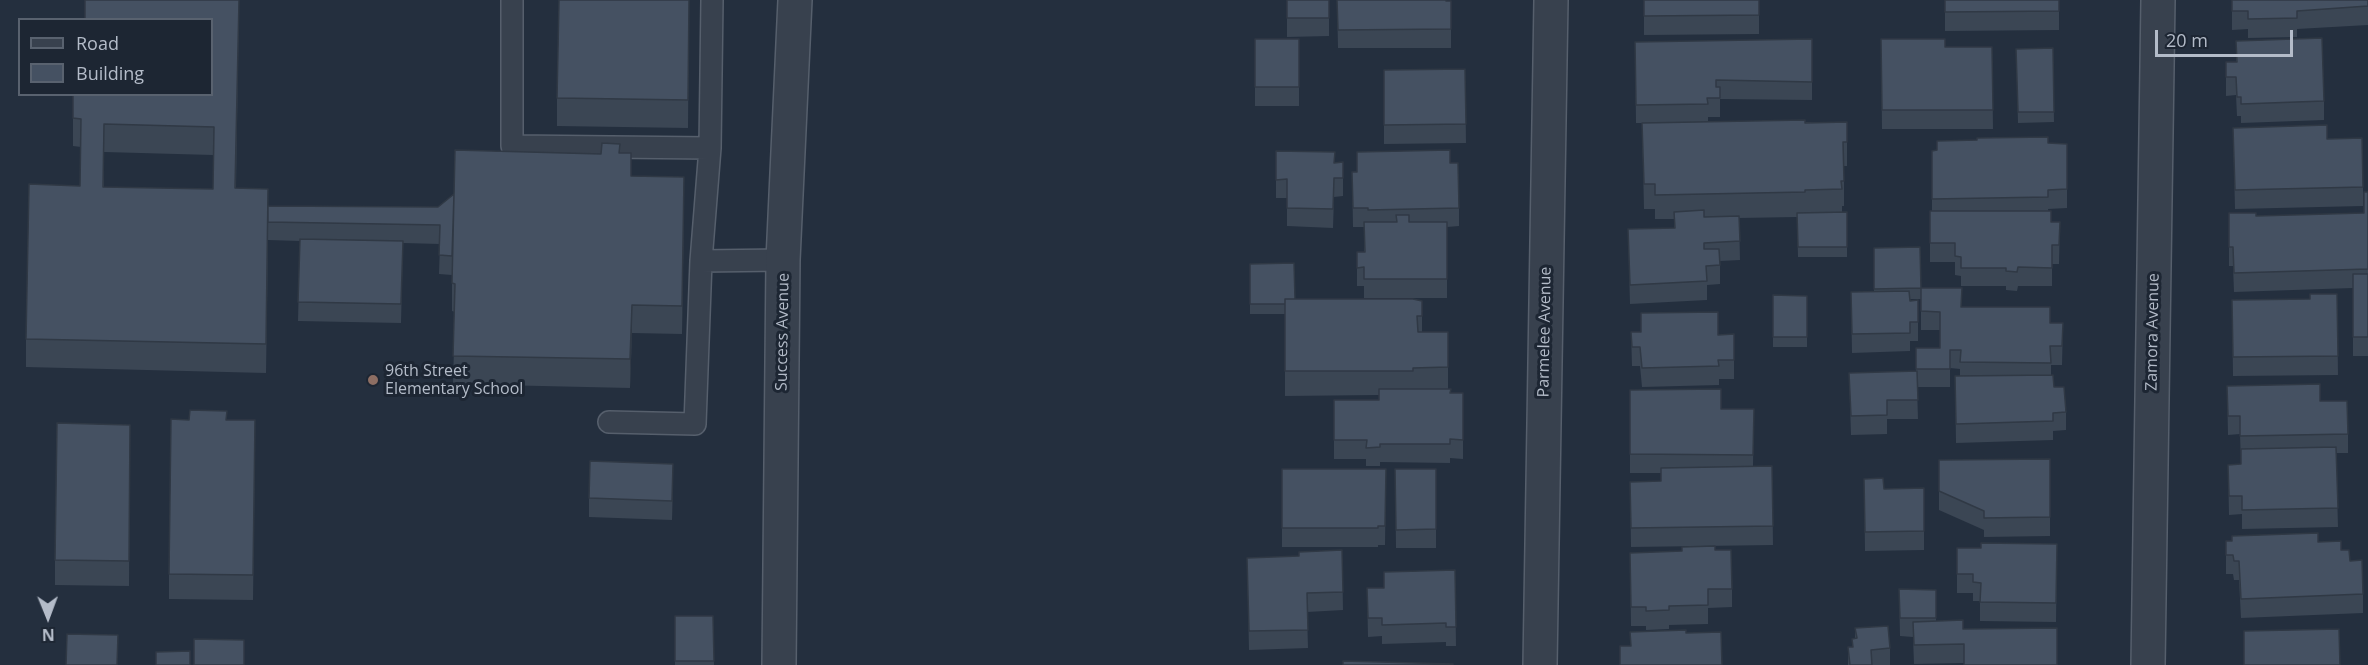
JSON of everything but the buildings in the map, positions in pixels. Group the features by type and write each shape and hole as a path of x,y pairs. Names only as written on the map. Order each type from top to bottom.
{"street":[{"name":"Success Avenue","path":"778,665 783,260 795,0"},
{"name":"Parmelee Avenue","path":"1540,665 1551,0"},
{"name":"Zamora Avenue","path":"2148,665 2158,0"}],"lane":[{"path":"512,0 512,146 710,148"},
{"path":"609,422 695,424 701,261 710,148 712,0"},
{"path":"701,261 783,260"}],"place":[{"name":"96th Street Elementary School","path":"373,380"}]}
